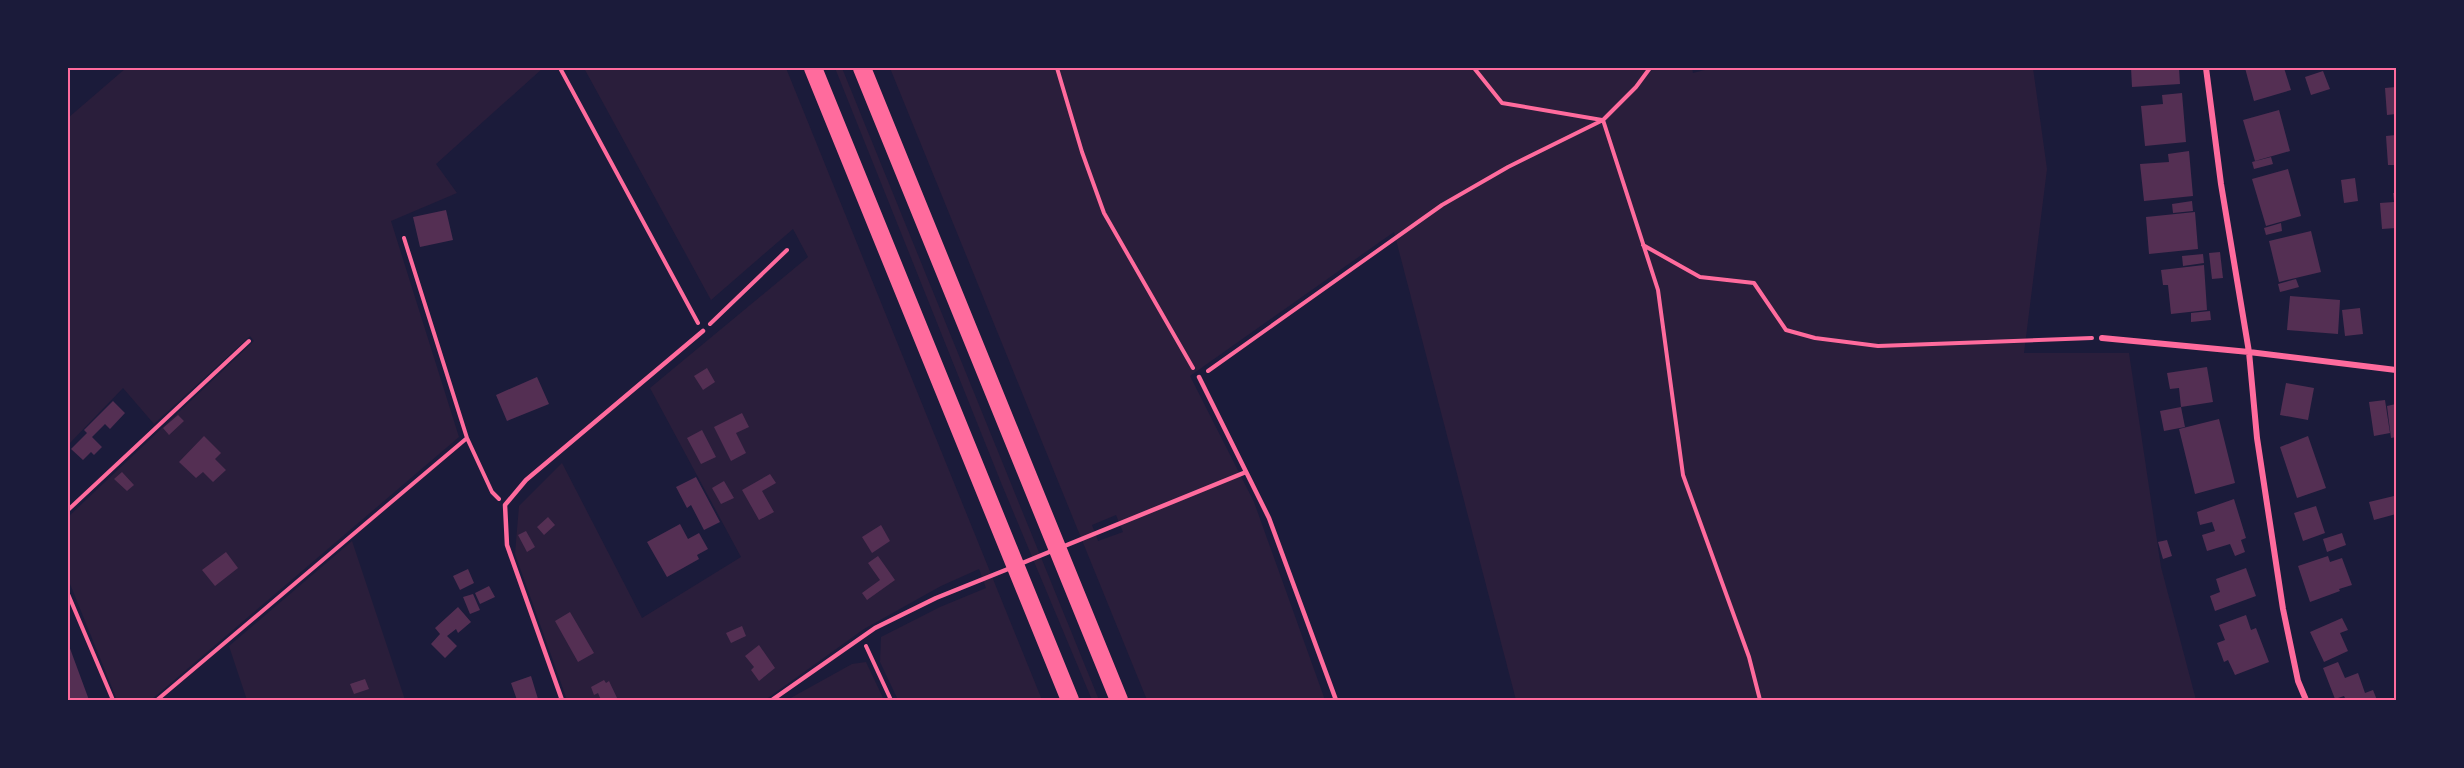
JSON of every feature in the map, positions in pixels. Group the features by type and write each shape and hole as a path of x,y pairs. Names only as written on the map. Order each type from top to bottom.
{"highway":[{"path":"813,68 1070,700"},
{"path":"862,68 1119,700"}],"street":[{"path":"2206,68 2221,184 2249,352 2258,438 2283,609 2298,681 2306,700"},
{"path":"2102,338 2249,352 2397,370"}],"lane":[{"path":"562,700 507,545 505,505 525,480 703,331"},
{"path":"1199,377 1269,518 1336,700"},
{"path":"772,700 862,637 936,598 1246,472"}],"path":[{"path":"560,68 703,331 787,250"},
{"path":"1057,68 1082,152 1104,213 1199,377 1442,205 1508,167 1603,120 1636,87 1650,68"},
{"path":"1474,68 1502,103 1603,120"},
{"path":"1603,120 1658,290 1683,475 1749,657 1760,700"},
{"path":"404,238 467,438 492,492 505,505"},
{"path":"1643,245 1700,277 1754,284 1786,330 1815,338 1878,346 2102,338"},
{"path":"68,510 249,341"},
{"path":"158,700 467,438"},
{"path":"68,594 113,700"},
{"path":"862,637 891,700"}],"shaded area":[{"path":"126,68 543,68 436,164 457,193 391,221 459,437 151,700 117,700 68,579 68,517 254,341 250,336 154,424 123,388 68,445 68,118"},
{"path":"584,68 786,68 1042,700 898,700 880,662 881,637 940,607 986,588 979,569 941,586 864,629 765,700 567,700 515,554 519,506 562,463 642,618 741,557 650,388 808,257 793,229 711,300"},
{"path":"835,68 842,68 1099,700 1092,700 1002,485"},
{"path":"890,68 1692,68 1693,73 1712,68 2033,68 2047,169 2024,353 2129,353 2161,567 2196,700 1516,700 1394,232 1190,376 1254,502 1325,700 1147,700","holes":["1116,515 1123,532 1098,541 1092,525"]},
{"path":"352,541 405,700 247,700 229,646"},
{"path":"866,662 884,700 787,700 852,664"}],"building":[{"path":"2131,68 2179,68 2180,84 2132,87"},
{"path":"2245,68 2284,68 2291,90 2254,101"},
{"path":"2323,71 2330,89 2311,95 2305,77"},
{"path":"2396,87 2396,114 2387,115 2385,88"},
{"path":"2182,93 2186,142 2145,146 2141,106 2163,104 2162,95"},
{"path":"2279,110 2290,151 2255,161 2243,120"},
{"path":"2396,135 2396,165 2388,165 2386,136"},
{"path":"2189,151 2193,196 2144,201 2140,164 2169,162 2168,154"},
{"path":"2271,157 2273,164 2254,169 2252,162"},
{"path":"2288,169 2301,216 2266,226 2252,179"},
{"path":"2355,178 2358,201 2344,203 2341,180"},
{"path":"2393,193 2396,193 2396,228 2382,229 2380,203 2394,202"},
{"path":"2192,201 2193,211 2173,213 2172,204"},
{"path":"446,210 453,240 420,247 413,217"},
{"path":"2195,212 2198,249 2149,254 2146,217"},
{"path":"2281,223 2282,231 2266,235 2264,228"},
{"path":"2311,231 2321,272 2279,282 2269,241"},
{"path":"2220,252 2223,278 2212,279 2209,253"},
{"path":"2203,254 2204,263 2183,266 2182,256"},
{"path":"2204,265 2207,310 2171,314 2168,285 2163,285 2161,270"},
{"path":"2296,279 2299,287 2280,292 2278,284"},
{"path":"2290,296 2340,300 2338,334 2287,330"},
{"path":"2360,308 2363,334 2345,336 2342,310"},
{"path":"2210,311 2211,320 2191,322 2191,313"},
{"path":"2207,367 2213,402 2181,407 2179,388 2170,389 2167,373"},
{"path":"707,368 715,382 703,390 694,376"},
{"path":"537,377 549,404 507,421 496,395"},
{"path":"2286,383 2314,388 2308,420 2280,415"},
{"path":"2385,400 2390,433 2374,436 2369,402"},
{"path":"113,401 125,413 110,429 105,424 92,437 102,447 94,455 91,452 83,460 71,449 87,433 84,430"},
{"path":"2396,404 2396,437 2391,438 2387,406"},
{"path":"2181,407 2185,427 2164,431 2160,411"},
{"path":"742,413 749,427 736,433 746,453 731,461 714,427"},
{"path":"178,415 184,421 169,435 163,428"},
{"path":"2219,419 2235,483 2195,494 2179,429"},
{"path":"702,430 716,457 701,464 687,438"},
{"path":"204,436 221,453 215,459 226,470 213,482 203,472 196,478 179,462"},
{"path":"2308,436 2326,488 2297,498 2280,447"},
{"path":"122,472 134,485 127,491 114,479"},
{"path":"770,474 776,483 762,491 774,512 759,520 742,490"},
{"path":"696,477 720,522 704,530 691,505 687,508 676,487"},
{"path":"724,481 734,498 721,504 712,488"},
{"path":"2394,496 2396,514 2374,520 2369,502"},
{"path":"2234,499 2246,538 2241,540 2245,552 2235,556 2230,544 2207,551 2202,535 2215,531 2212,522 2200,525 2197,512"},
{"path":"2316,506 2325,533 2303,541 2294,513"},
{"path":"548,517 555,525 544,535 537,527"},
{"path":"680,524 688,539 699,533 708,549 697,555 699,559 667,577 647,542"},
{"path":"881,525 890,541 872,553 862,537"},
{"path":"526,531 535,547 527,552 518,535"},
{"path":"2342,533 2346,545 2327,552 2323,539"},
{"path":"2167,540 2172,556 2163,559 2158,542"},
{"path":"226,552 238,568 215,586 202,570"},
{"path":"878,556 895,580 867,600 862,593 880,580 868,563"},
{"path":"2328,556 2330,562 2342,558 2352,585 2310,602 2298,566"},
{"path":"2246,568 2256,596 2215,611 2210,596 2220,592 2216,579"},
{"path":"468,569 474,583 460,590 453,576"},
{"path":"489,586 495,597 480,604 475,593"},
{"path":"473,594 480,610 470,614 463,597"},
{"path":"458,607 471,622 458,633 456,629 447,636 457,646 445,658 431,644 440,634 435,628"},
{"path":"570,612 594,653 578,662 555,621"},
{"path":"2246,615 2251,630 2256,628 2269,662 2235,675 2228,660 2224,662 2217,643 2225,640 2219,625"},
{"path":"2342,618 2348,630 2340,633 2348,651 2324,662 2310,632"},
{"path":"742,626 746,636 731,643 726,633"},
{"path":"68,643 89,700 68,700"},
{"path":"759,645 775,668 759,681 751,670 754,667 745,656"},
{"path":"2338,662 2345,678 2358,673 2365,693 2373,690 2377,700 2346,700 2344,696 2335,699 2323,668"},
{"path":"531,676 538,699 517,700 511,683"},
{"path":"365,679 369,689 354,694 350,684"},
{"path":"604,680 606,683 609,681 618,700 601,700 598,693 594,695 591,687"}]}
